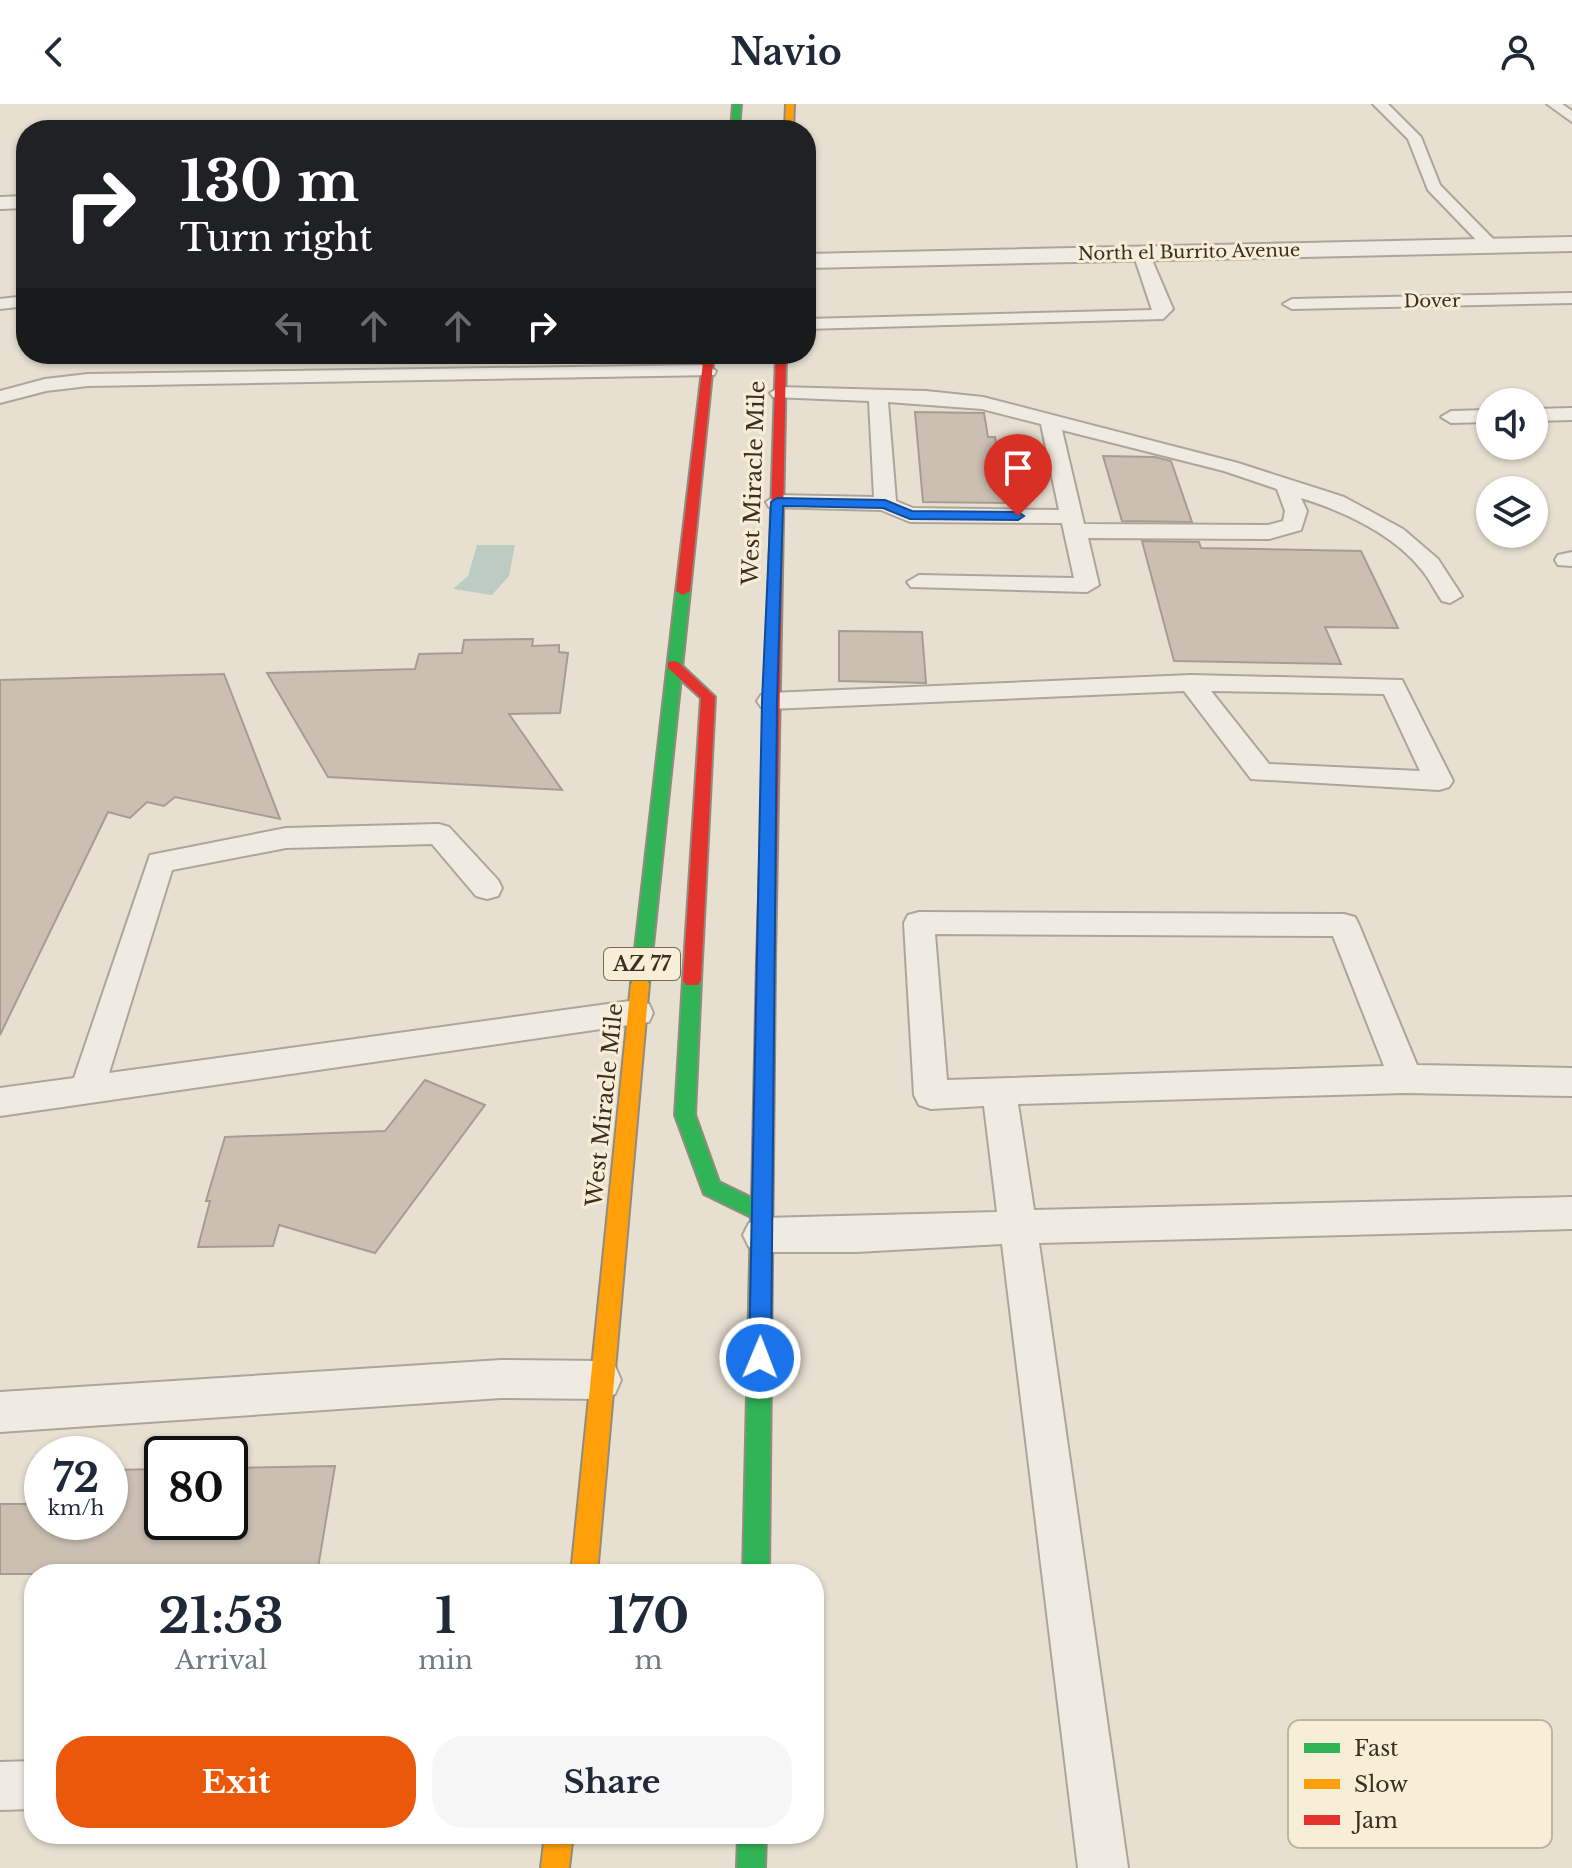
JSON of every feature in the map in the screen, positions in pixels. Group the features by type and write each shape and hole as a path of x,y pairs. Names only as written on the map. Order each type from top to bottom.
{"highway":[{"name":"West Miracle Mile","path":"585,1564 637,1013 708,364"},
{"name":"West Miracle Mile","path":"756,1564 770,701 781,364"},
{"path":"673,665 708,697 685,1115 711,1188 762,1224"},
{"path":"555,1868 558,1844"},
{"path":"751,1868 752,1844"}],"street":[{"name":"North el Burrito Avenue","path":"816,261 1572,244"}],"lane":[{"path":"1380,104 1414,137 1433,187 1491,246"},
{"path":"1554,104 1572,118"},
{"path":"816,324 1157,315 1164,309 1141,253"},
{"name":"Dover","path":"1292,304 1572,298"},
{"path":"0,397 71,381 148,371 584,364"},
{"path":"780,393 983,403 1231,467 1336,502 1395,534 1430,564 1450,596"},
{"path":"878,396 885,504"},
{"path":"1548,415 1572,414"},
{"path":"1451,417 1476,416"},
{"path":"919,582 1087,585 1050,421"},
{"path":"777,502 885,504 910,515 1269,532 1293,525 1296,511 1286,486"},
{"path":"770,701 1191,683 1393,686 1439,781 1261,773 1191,683"},
{"path":"87,1090 160,862 286,838 439,834 487,888"},
{"path":"1406,1079 1344,925 919,923 931,1095 1406,1079 1572,1082"},
{"path":"0,1102 637,1013"},
{"path":"999,1091 1103,1868"},
{"path":"762,1224 856,1235 1018,1227 1572,1213"},
{"path":"0,1412 501,1379 601,1380"},
{"path":"0,1786 24,1785"}],"shaded area":[{"path":"477,545 515,545 509,576 492,595 453,589 468,576"}],"building":[{"path":"915,412 984,413 988,437 995,437 997,448 1000,448 1009,503 923,502"},
{"path":"1103,456 1155,457 1171,461 1192,522 1122,521"},
{"path":"1142,541 1199,542 1201,548 1361,551 1398,628 1325,627 1341,664 1174,661"},
{"path":"839,631 922,632 926,683 839,681"},
{"path":"533,639 532,646 559,645 559,652 568,653 560,713 509,714 562,790 328,777 267,673 415,669 419,654 462,653 464,640"},
{"path":"224,674 280,819 175,797 164,806 147,802 130,818 108,812 0,1035 0,680"},
{"path":"425,1080 485,1105 375,1253 279,1225 273,1246 198,1247 210,1201 206,1201 225,1137 385,1131"},
{"path":"335,1466 319,1564 24,1564 24,1574 0,1574 0,1504 24,1504 24,1540 128,1540 128,1470 144,1469 144,1540 248,1540 248,1468"}],"traffic: fast":[{"path":"736,120 737,104"},
{"path":"640,984 683,591"},
{"path":"756,1564 766,960"},
{"path":"692,980 685,1115 711,1188 763,1213"},
{"path":"751,1868 752,1844"}],"traffic: slow":[{"path":"789,120 790,104"},
{"path":"585,1564 640,984"},
{"path":"555,1868 558,1844"}],"traffic: jam":[{"path":"683,591 708,364"},
{"path":"766,960 781,364"},
{"path":"673,665 708,697 692,980"}],"route":[{"path":"760,1358 770,701 777,502 885,504 910,515 1018,516"}]}
